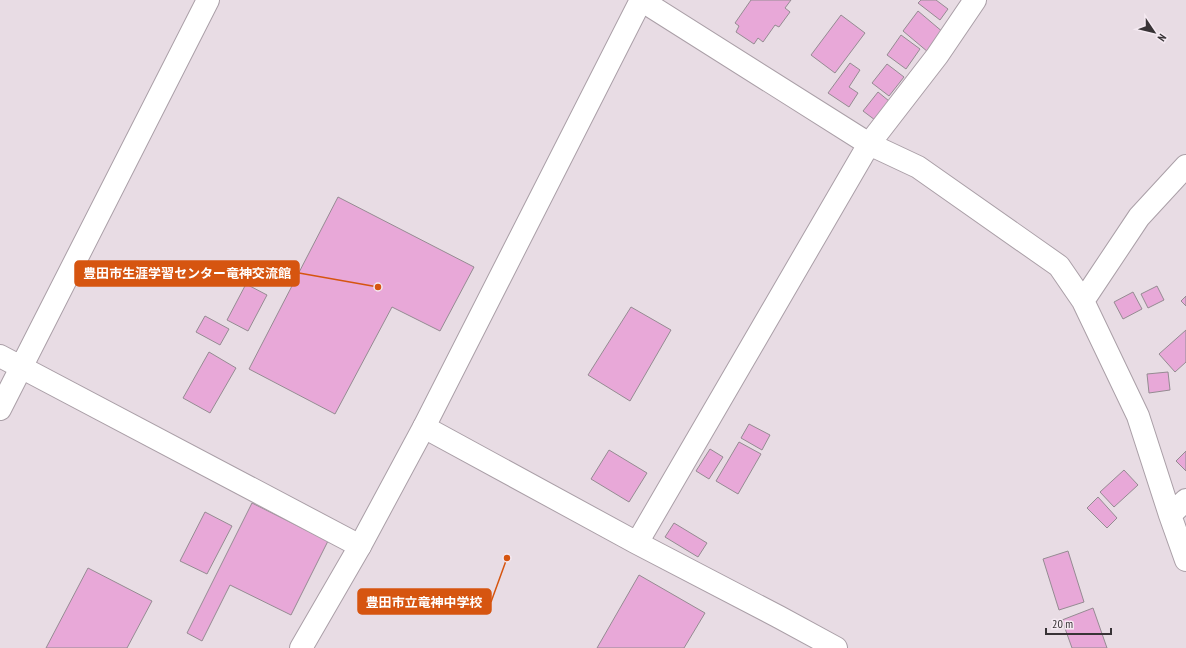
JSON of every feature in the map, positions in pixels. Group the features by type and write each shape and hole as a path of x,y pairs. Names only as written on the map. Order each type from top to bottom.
{"street":[{"path":"0,409 208,0"},
{"path":"301,648 360,546 424,427 641,0 869,144 918,167 1059,266 1083,301 1138,416 1186,560"},
{"path":"637,542 869,144 937,56 975,0"},
{"path":"1083,301 1139,217 1186,166"},
{"path":"0,356 360,546"},
{"path":"424,427 836,648"},
{"path":"1170,515 1186,500"}],"building":[{"path":"751,0 791,0 785,8 790,12 779,27 775,25 763,42 758,38 754,44 736,32 739,26 735,23"},
{"path":"921,0 936,0 948,9 940,20 918,3"},
{"path":"918,11 944,33 928,52 903,31"},
{"path":"841,15 865,33 835,73 811,55"},
{"path":"901,35 920,49 906,69 887,55"},
{"path":"850,63 860,70 849,87 858,93 849,107 828,93"},
{"path":"887,64 904,77 889,96 872,83"},
{"path":"878,92 889,101 875,120 863,111"},
{"path":"338,197 474,267 440,331 392,307 335,414 249,369"},
{"path":"246,284 267,295 248,331 227,320"},
{"path":"1157,286 1164,300 1148,308 1141,294"},
{"path":"1133,292 1142,309 1123,319 1114,302"},
{"path":"1186,296 1186,306 1181,301"},
{"path":"631,307 671,330 630,401 588,375"},
{"path":"205,316 229,329 220,345 196,332"},
{"path":"1186,330 1186,362 1175,372 1159,354"},
{"path":"209,352 236,368 210,413 183,398"},
{"path":"1168,372 1170,390 1149,393 1147,374"},
{"path":"749,424 770,435 762,450 741,438"},
{"path":"739,442 761,454 738,494 716,481"},
{"path":"710,449 723,457 709,479 696,471"},
{"path":"609,450 647,473 629,502 591,479"},
{"path":"1186,451 1186,471 1176,461"},
{"path":"1124,470 1138,485 1114,507 1100,492"},
{"path":"1098,497 1117,518 1107,528 1087,508"},
{"path":"252,503 328,541 291,615 230,585 202,641 187,633"},
{"path":"205,512 232,526 207,574 180,561"},
{"path":"674,523 707,543 698,557 665,537"},
{"path":"1068,551 1084,602 1059,610 1043,559"},
{"path":"88,568 152,601 127,648 46,648"},
{"path":"639,575 705,613 684,648 597,648"},
{"path":"1093,608 1107,648 1072,648 1062,620"}],"place":[{"name":"豊田市生涯学習センター竜神交流館","path":"378,287"},
{"name":"豊田市立竜神中学校","path":"507,558"}]}
